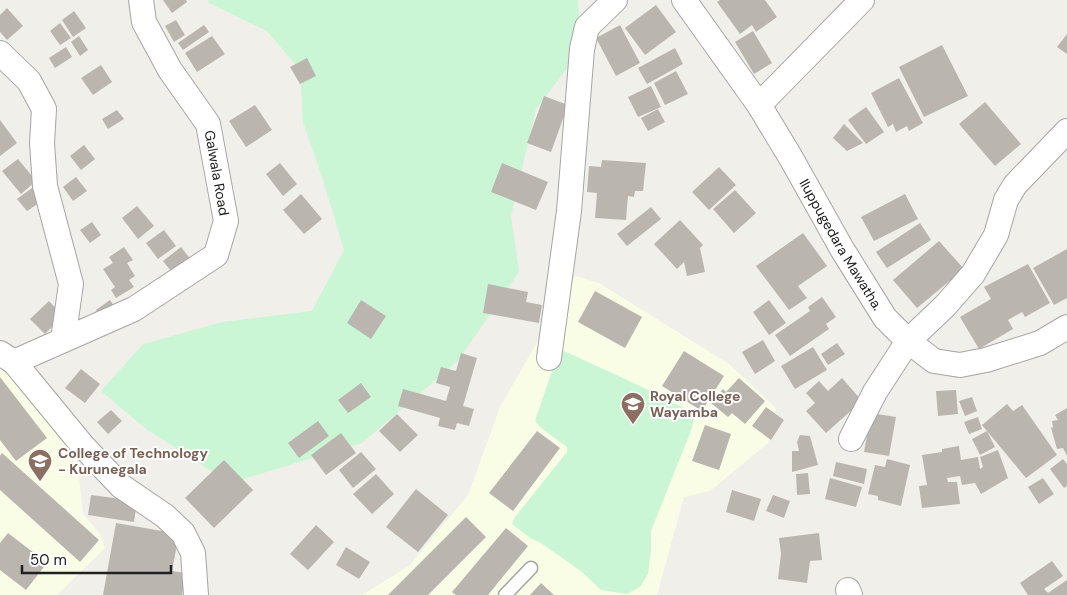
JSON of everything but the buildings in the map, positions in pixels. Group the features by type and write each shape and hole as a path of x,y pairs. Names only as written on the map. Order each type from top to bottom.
{"street":[{"name":"Galwala Road","path":"7,357 63,340 134,309 216,255 226,221 208,124 170,70 144,22 141,0"},
{"path":"549,358 569,211 582,49 587,27 614,0"},
{"name":"Iluppugedara Mawatha.","path":"684,0 759,105 842,249 885,318 908,341 934,361 960,365 986,360 1040,343 1067,327"},
{"path":"759,105 862,0"},
{"path":"0,52 29,82 44,109 42,144 45,186 71,284 63,340"},
{"path":"851,438 876,392 908,341 945,306 973,274 996,235 1006,200 1015,185 1067,131"},
{"path":"7,357 121,486 165,516 184,532 193,553 196,595"}],"lane":[{"path":"505,595 531,568"}],"shaded area":[{"name":"Royal College Wayamba","path":"575,276 599,283 729,364 776,408 768,443 710,491 684,497 657,595 362,595 409,566 468,495 500,407"},
{"name":"College of Technology - Kurunegala","path":"0,358 76,450 83,514 100,534 105,548 57,595 0,595"}],"green space":[{"path":"208,0 578,0 582,49 536,109 511,216 519,272 458,361 362,443 230,483 146,429 101,391 143,344 222,322 312,311 344,250 303,122 300,70 267,31 209,3"},
{"path":"564,351 682,407 694,416 692,428 651,531 648,574 640,587 627,594 601,590 582,572 512,524 515,517 567,452 567,447 540,427 535,421 557,356"}],"place":[{"name":"Royal College Wayamba","path":"633,425"},
{"name":"College of Technology - Kurunegala","path":"40,482"}]}
